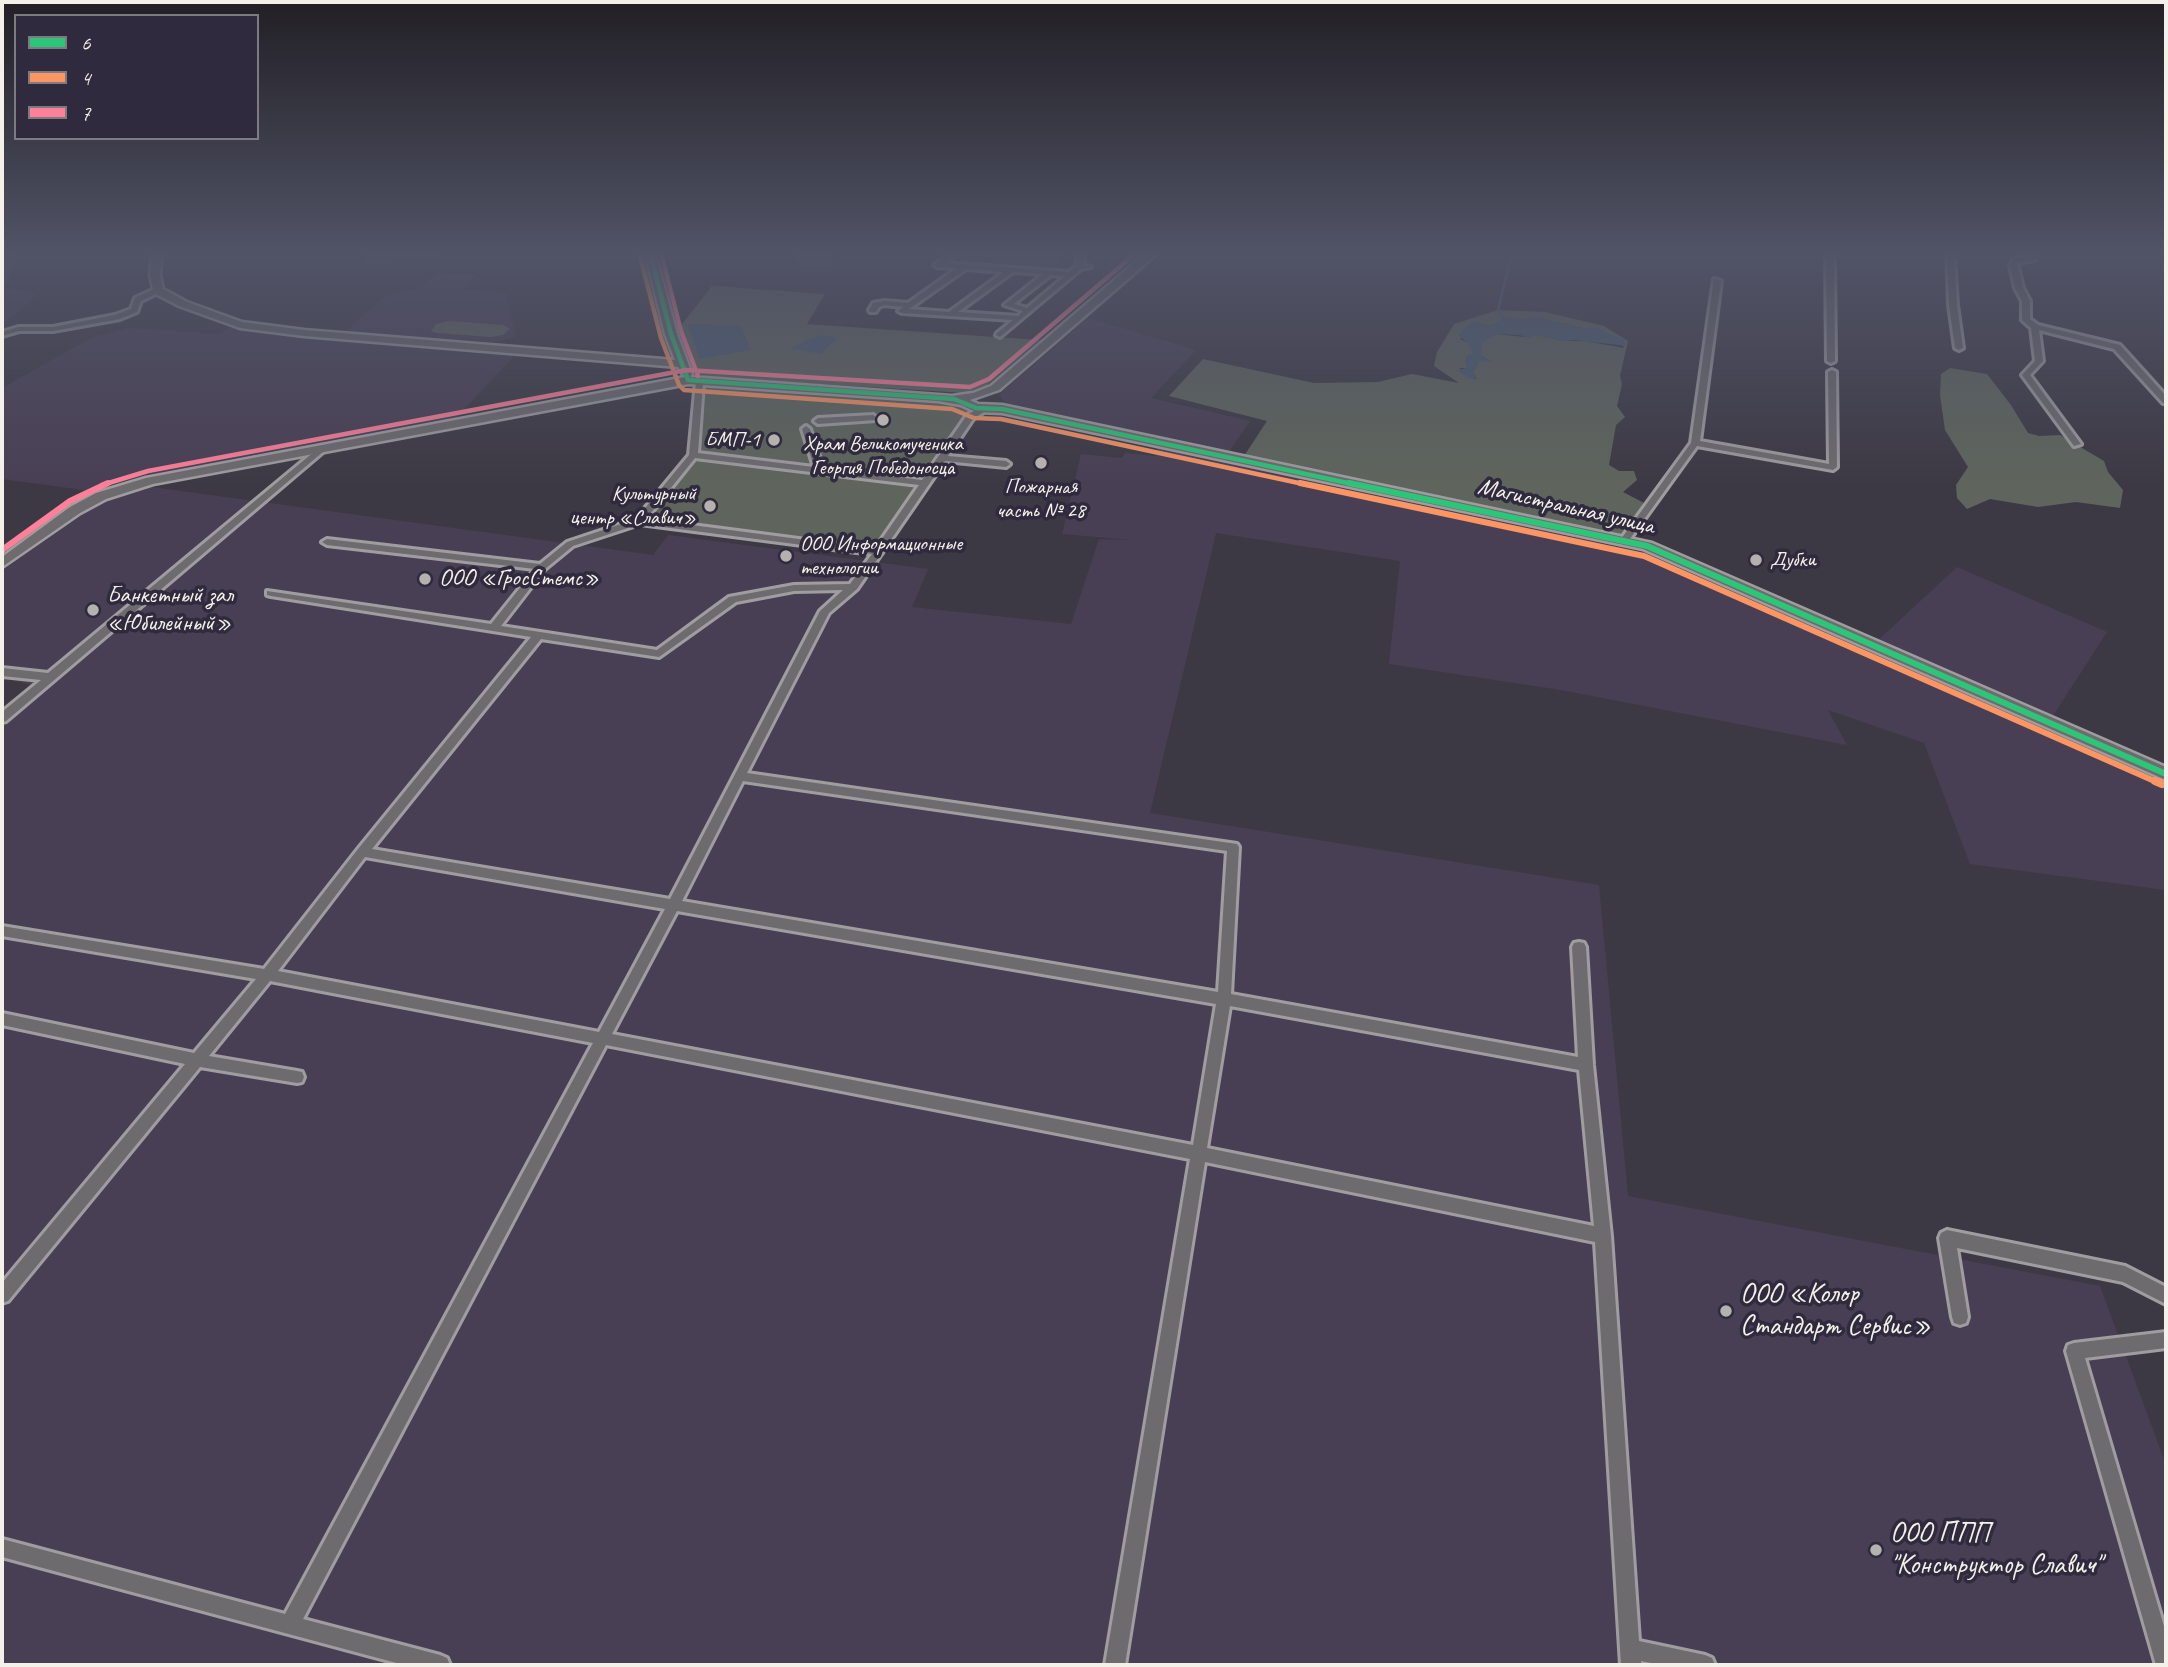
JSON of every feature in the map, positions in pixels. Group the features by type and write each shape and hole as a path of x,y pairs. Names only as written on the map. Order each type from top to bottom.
{"street":[{"path":"281,331 682,364"},
{"path":"639,521 693,455 693,382 682,364 670,331"},
{"path":"1000,335 1004,331"},
{"path":"289,1625 600,1038 674,904 825,611 853,587 878,552 939,460 972,404 992,402 1069,331"},
{"path":"1624,541 1695,443 1710,331"},
{"path":"1831,331 1831,361"},
{"path":"1957,331 1959,348"},
{"path":"2035,331 2039,361 2026,375 2077,444"},
{"path":"2051,331 2117,347 2166,401"},
{"path":"1695,443 1833,467 1832,372"},
{"path":"2,563 66,516 101,496 163,478 693,382"},
{"name":"Магистральная улица","path":"693,382 821,388 954,399 972,404 992,402 1624,541 1659,551 2166,774"},
{"path":"818,421 873,418"},
{"path":"806,429 819,470"},
{"path":"2,718 321,449"},
{"path":"693,455 924,483"},
{"path":"939,460 1006,464"},
{"path":"495,626 542,567 569,544 639,521 878,552"},
{"path":"327,542 542,567"},
{"path":"271,593 495,626 659,654 733,598 794,588 853,587"},
{"path":"2,1294 267,975 362,852 538,635"},
{"path":"2,672 50,677"},
{"path":"740,776 1233,848 1224,999 1115,1665"},
{"path":"362,852 1224,999 1586,1065"},
{"path":"2,930 267,975 600,1038 1197,1153 1603,1236"},
{"path":"1579,947 1586,1065 1603,1236 1631,1657 1705,1665"},
{"path":"2,1019 197,1060 298,1077"},
{"path":"1960,1317 1947,1238 2125,1274 2166,1296"},
{"path":"2166,1340 2074,1351 2166,1665"},
{"path":"2,1548 440,1665"}],"shaded area":[{"path":"117,331 220,334 224,331 302,331 519,351 452,422 231,459 98,492 2,479 2,388 93,337"},
{"path":"431,331 508,331 503,335 491,337"},
{"path":"515,331 516,337 495,342 345,332"},
{"path":"680,331 906,331 1040,340 986,386 965,393 705,377 698,373"},
{"path":"1073,331 1131,331 1196,350 1151,398 1250,421 1228,453 1006,404 999,395"},
{"path":"1450,331 1466,331 1460,339 1469,343 1474,354 1466,357 1467,368 1459,368 1477,379 1473,373 1479,361 1491,361 1480,355 1481,342 1496,334 1525,337 1538,335 1624,348 1620,339 1601,331 1612,331 1628,341 1617,406 1625,417 1616,425 1609,465 1619,471 1634,471 1637,480 1623,492 1644,503 1623,540 1244,456 1267,421 1169,396 1203,359 1314,383 1378,382 1412,374 1459,383 1434,366 1437,352"},
{"path":"1950,368 1987,374 2028,433 2039,436 2060,435 2104,461 2108,472 2123,490 2120,508 2076,502 2038,507 1990,499 1967,509 1957,498 1956,485 1968,467 1945,430 1940,395 1941,374"},
{"path":"699,383 950,400 969,407 970,410 969,417 878,552 640,521 693,455"},
{"path":"1160,443 1647,546 1874,644 1957,567 2107,632 2049,722 2166,774 2166,890 1970,864 1924,743 1828,710 1847,745 1561,690 1389,664 1400,561 1216,533 1150,813 1599,885 1628,1196 2100,1286 2166,1465 2166,1665 2,1665 2,719 39,687 2,677 2,570 77,513 137,485 653,555 668,535 928,569 912,607 1071,624 1099,539 1132,540 1062,534 1081,454 1122,458 1125,453 1155,456"}],"water":[{"path":"690,331 743,331 751,350 700,359"},
{"path":"1463,331 1602,331 1624,340 1626,346 1564,341 1538,335 1528,338 1496,334 1482,342 1480,355 1491,361 1479,362 1473,373 1477,380 1468,378 1457,370 1467,368 1466,357 1474,354 1468,343 1458,335"},
{"path":"821,335 837,338 821,354 790,348"}],"transit line":[{"name":"4","path":"659,331 679,385 684,390 952,409 974,418 1001,419 1644,556 2162,784"},
{"name":"6","path":"670,331 688,380 954,399 976,408 1002,409 1647,546 2166,774"},
{"name":"7","path":"681,331 698,376"},
{"name":"7","path":"2,550 70,501 97,486 148,471 686,370 970,387 989,379 1045,331"}],"place":[{"name":"Храм Великомученика Георгия Победоносца","path":"883,420"},
{"name":"БМП-1","path":"774,440"},
{"name":"Пожарная часть № 28","path":"1041,463"},
{"name":"Культурный центр «Славич»","path":"710,506"},
{"name":"ООО Информационные технологии","path":"786,556"},
{"name":"Дубки","path":"1756,560"},
{"name":"ООО «ГросСтемс»","path":"425,579"},
{"name":"Банкетный зал «Юбилейный»","path":"93,610"},
{"name":"ООО «Колор Стандарт Сервис»","path":"1726,1311"},
{"name":"ООО ППП \"Конструктор Славич\"","path":"1876,1550"}]}
